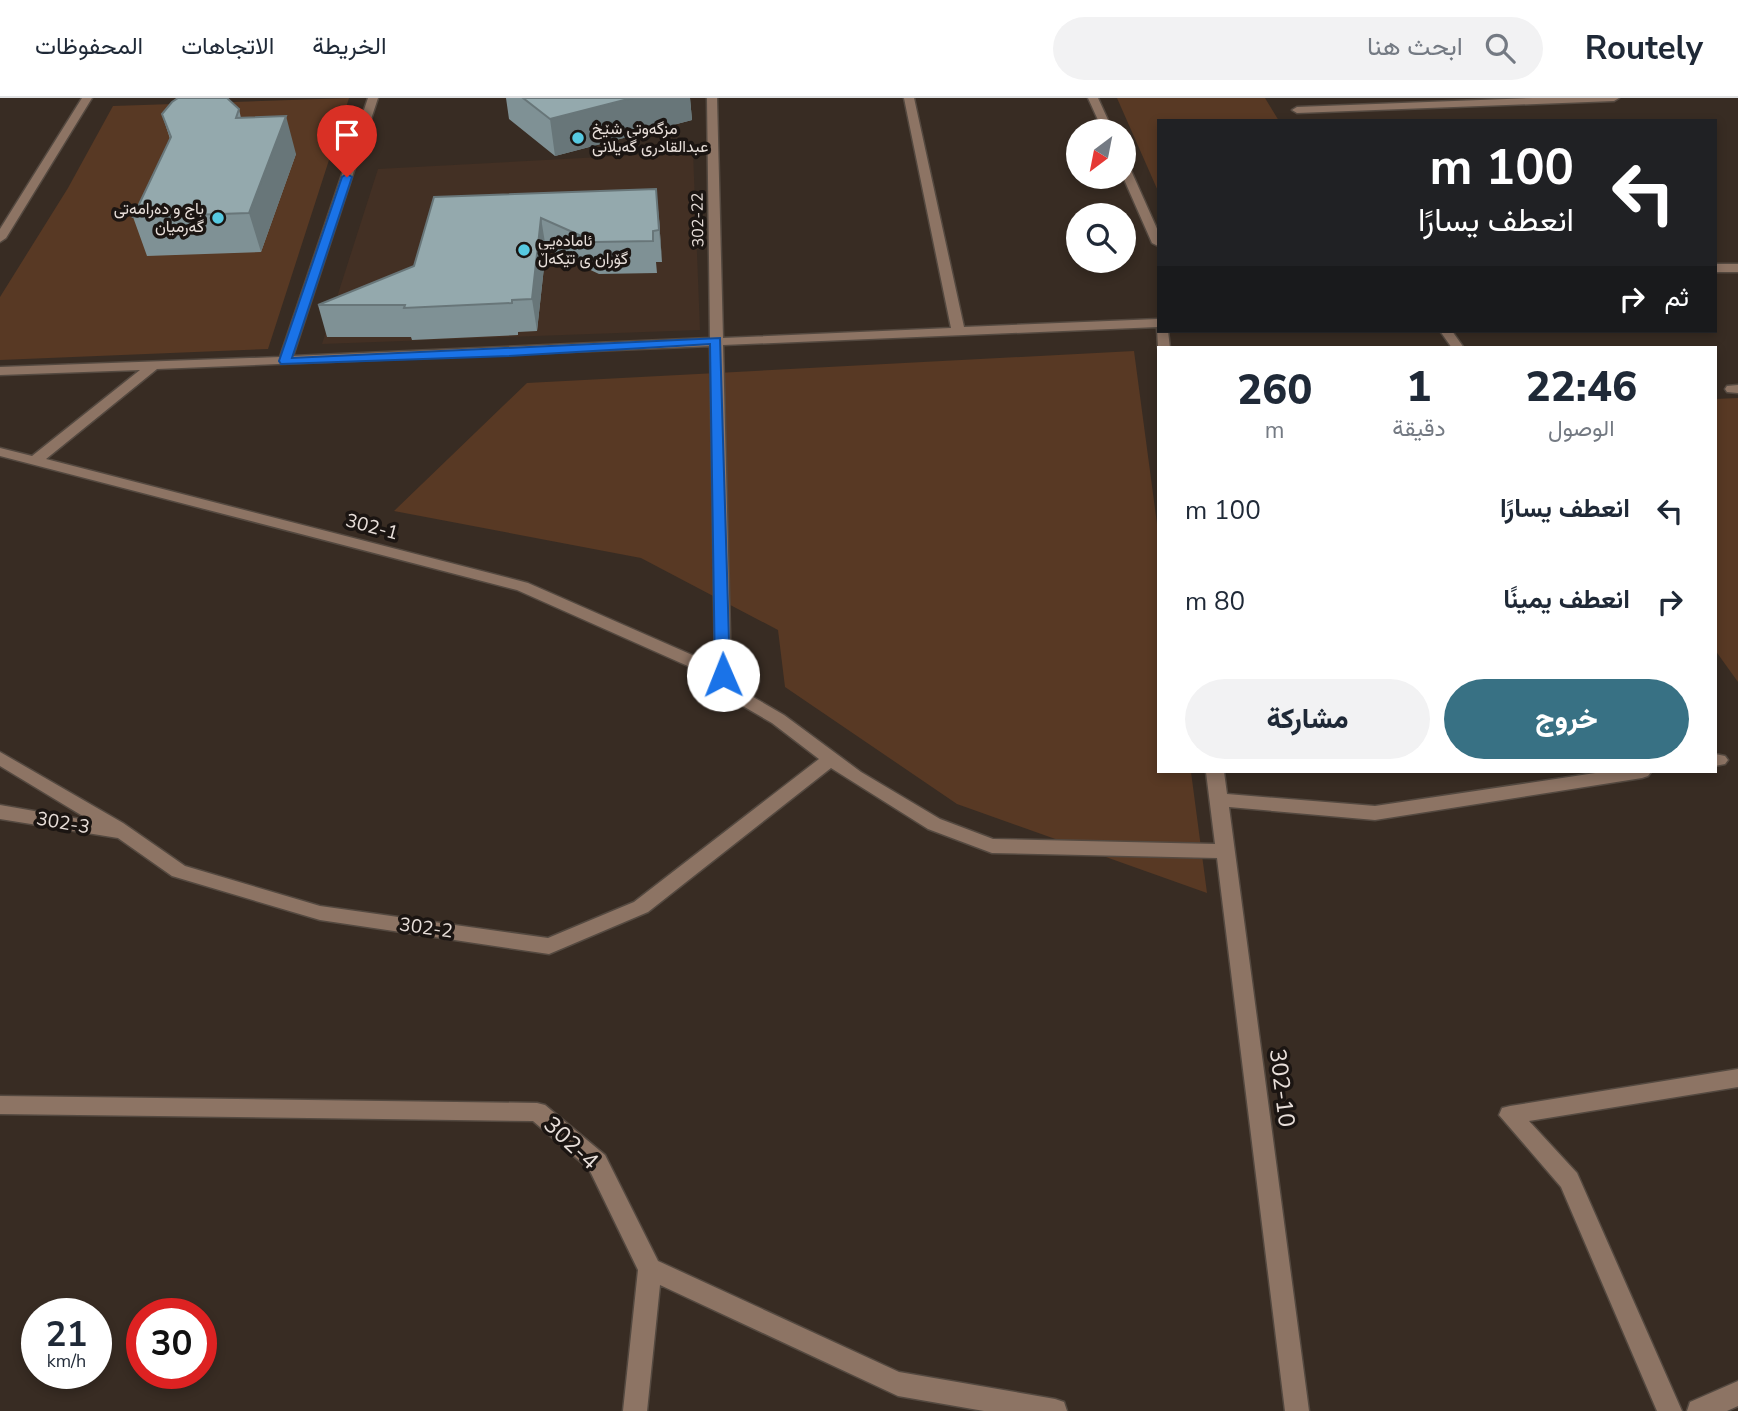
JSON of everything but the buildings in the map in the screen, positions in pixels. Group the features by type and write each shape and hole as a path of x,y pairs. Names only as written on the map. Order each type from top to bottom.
{"street":[{"path":"0,238 87,98"},
{"path":"285,361 373,98"},
{"name":"302-22","path":"712,98 723,675"},
{"path":"909,98 958,331"},
{"path":"1093,98 1103,119"},
{"path":"1289,98 1303,119"},
{"path":"1297,110 1614,98"},
{"path":"1134,189 1157,241"},
{"path":"1717,268 1738,268"},
{"path":"0,371 509,353 715,341 1157,323"},
{"path":"36,460 153,366"},
{"name":"302-1","path":"0,452 522,586 723,675"},
{"path":"723,675 735,694 778,719 855,777 934,824 992,846 1224,851"},
{"name":"302-2","path":"0,758 126,834 179,871 320,913 550,946 641,907 831,759"},
{"name":"302-10","path":"1215,773 1297,1411"},
{"path":"1219,800 1375,813 1635,773"},
{"name":"302-3","path":"0,812 126,834"},
{"path":"1670,1411 1569,1180 1510,1115 1738,1078"},
{"name":"302-4","path":"0,1105 537,1112 597,1161 650,1269"},
{"path":"635,1411 650,1269 898,1384 1055,1411"},
{"path":"1699,1411 1738,1393"}],"shaded area":[{"path":"349,98 268,349 0,360 0,297 68,188 113,106"},
{"path":"1117,98 1265,98 1278,119 1157,119 1157,189 1136,141 1136,119 1126,119"},
{"name":"ئامادەیی گۆران ی تێکەڵ","path":"693,152 700,330 322,344 378,169"},
{"path":"1134,351 1157,524 1157,773 1191,773 1207,893 957,804 785,687 778,630 641,558 394,511 527,383"},
{"path":"1738,398 1738,682 1717,653 1717,399"}],"place":[{"name":"مزگەوتی شێخ عبدالقادری گەیلانی","path":"578,138"},
{"name":"باج و دەرامەتی گەرمیان","path":"218,218"},
{"name":"ئامادەیی گۆران ی تێکەڵ","path":"524,250"}],"route":[{"path":"347,177 285,361 509,353 715,341 723,675"}]}
